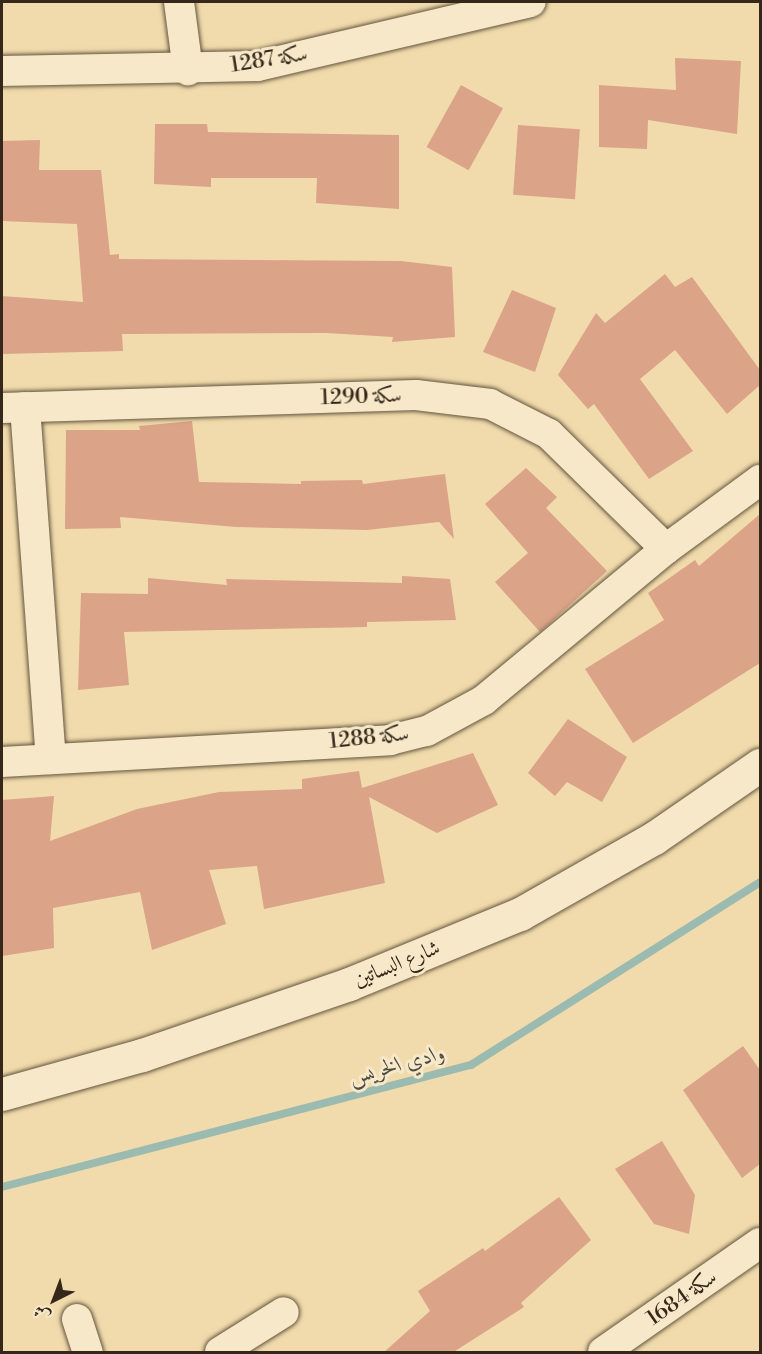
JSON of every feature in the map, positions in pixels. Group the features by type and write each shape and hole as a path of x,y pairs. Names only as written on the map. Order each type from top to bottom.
{"street":[{"path":"179,2 188,70"},
{"name":"سكة 1287","path":"2,71 188,70 258,66 524,2"},
{"name":"سكة 1290","path":"13,407 416,395 490,404 549,434 666,549"},
{"path":"13,407 51,759"},
{"name":"سكة 1288","path":"2,762 390,740 427,731 484,700 666,549 760,480"},
{"name":"شارع البساتين","path":"2,1094 142,1055 349,984 520,914 654,838 760,765"},
{"name":"سكة 1684","path":"603,1353 760,1243"},
{"path":"220,1353 284,1312"},
{"path":"77,1320 88,1353"}],"building":[{"path":"675,58 741,61 737,134 648,120 647,149 599,147 599,85 676,90"},
{"path":"461,85 503,108 469,170 427,147"},
{"path":"155,124 207,124 208,132 399,135 399,209 316,203 317,178 211,178 211,187 154,184"},
{"path":"518,125 580,129 575,199 513,195"},
{"path":"40,140 39,170 101,170 110,255 119,254 119,259 401,261 452,267 455,337 392,342 393,337 327,333 122,334 123,351 2,354 2,296 83,302 77,224 2,221 2,141"},
{"path":"665,274 675,287 692,277 760,370 760,385 727,414 675,350 640,379 693,451 649,479 594,404 588,409 558,375 596,313 605,323"},
{"path":"512,290 556,308 535,372 483,352"},
{"path":"192,421 199,482 301,484 301,481 362,480 363,484 445,474 454,539 439,522 367,530 236,527 120,517 121,528 65,529 66,430 140,430 139,426"},
{"path":"526,468 557,497 546,508 607,571 540,632 495,582 528,553 485,504"},
{"path":"760,514 760,663 633,743 585,669 664,620 648,593 695,560 699,566"},
{"path":"402,576 450,579 456,620 367,622 367,627 124,632 129,685 78,690 81,593 148,594 148,578 227,585 226,579 402,583"},
{"path":"568,719 627,757 602,802 567,782 555,796 528,773"},
{"path":"473,753 498,805 437,833 369,797 385,883 264,909 257,866 209,870 226,924 152,950 140,892 53,908 54,948 2,956 2,800 54,796 50,841 137,809 219,792 302,789 302,779 359,771 362,788"},
{"path":"743,1046 760,1070 760,1164 742,1178 683,1090"},
{"path":"662,1141 695,1195 689,1234 654,1224 615,1169"},
{"path":"559,1197 591,1240 521,1303 524,1307 452,1353 383,1353 430,1311 418,1291 483,1248 485,1251"}],"waterway":[{"name":"وادي الخريس","path":"2,1187 471,1065 760,882"}]}
